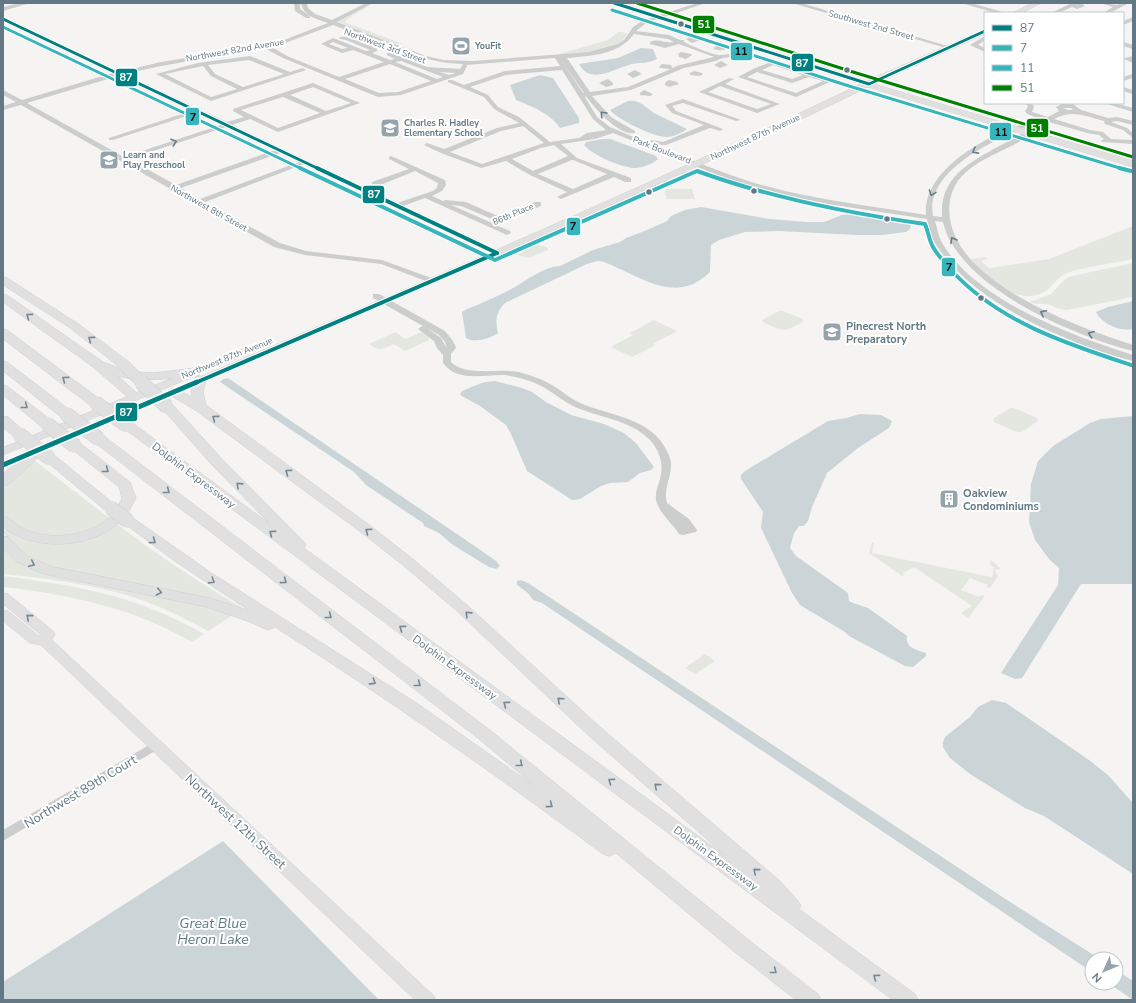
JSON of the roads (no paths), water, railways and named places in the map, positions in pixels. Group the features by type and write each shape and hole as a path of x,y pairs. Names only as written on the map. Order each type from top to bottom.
{"highway":[{"path":"3,280 73,325 122,363 167,407 217,462 326,573"},
{"path":"3,298 97,364 134,396"},
{"name":"Dolphin Expressway","path":"3,333 96,403 125,419 326,573 549,735 908,1000"},
{"path":"97,364 122,374 136,376 198,376 197,392 200,407"},
{"path":"3,365 485,736 743,947 811,1000"},
{"path":"3,389 125,486 129,498 123,513 104,527 91,533 62,540 46,540 20,533 3,520"},
{"path":"174,392 200,407 367,530 438,587 594,731 773,886 812,929"},
{"path":"3,420 111,508 193,569 340,661 491,762 743,947"},
{"path":"3,483 12,472 30,459 44,454"},
{"path":"3,540 17,555 28,563 41,568 66,575 210,603 255,618 280,630 322,655 340,661"}],"main road":[{"path":"614,3 766,46 868,81"},
{"path":"628,3 663,17 728,39 1025,129 1133,164"},
{"path":"1018,12 1038,3"},
{"path":"1027,12 1048,3"},
{"name":"Northwest 87th Avenue","path":"377,300 431,281 497,253 641,189 696,160 868,81 945,47 984,32"},
{"path":"728,39 738,40 757,46 766,46"},
{"path":"1025,129 1133,159"},
{"name":"Northwest 87th Avenue","path":"3,452 134,396 198,376 377,300 421,278 488,249 630,183 696,160"},
{"path":"630,183 641,189"},
{"name":"Northwest 87th Avenue","path":"3,466 44,454 125,419 174,392 198,376"},
{"path":"147,391 164,389 174,392"},
{"path":"125,419 134,403 134,396"},
{"name":"Northwest 12th Street","path":"3,597 48,634 45,641"},
{"name":"Northwest 12th Street","path":"3,614 35,640 45,641 427,1000"}],"street":[{"path":"3,8 18,3"},
{"path":"3,8 27,3"},
{"name":"Northwest 3rd Street","path":"296,3 296,8 301,14 330,22 391,51 431,63 463,68 557,58"},
{"path":"304,3 306,11 330,22"},
{"name":"Northwest 82nd Avenue","path":"3,108 117,74 123,70 273,41 304,32 330,22 361,3"},
{"name":"Northwest 82nd Avenue","path":"198,56 265,46 299,37 370,3"},
{"path":"557,58 610,50 624,43 640,24 702,3"},
{"name":"Southwest 2nd Street","path":"794,3 945,47"},
{"path":"964,3 997,12"},
{"path":"1103,3 1121,4"},
{"path":"1108,12 1121,4"},
{"path":"1056,12 1072,5"},
{"path":"1063,9 1076,12"},
{"path":"557,58 565,59 597,56 615,52 632,44 648,25 663,17"},
{"path":"1126,25 1133,18"},
{"path":"4,21 497,253"},
{"path":"632,32 662,34 672,37 688,46 718,57"},
{"path":"984,32 973,45 984,50"},
{"path":"354,48 342,51 324,44 333,40 346,38 375,50 371,55"},
{"path":"333,40 438,81"},
{"path":"668,44 690,40"},
{"path":"274,51 295,44"},
{"path":"265,46 289,58 380,95 399,94 438,81 449,79 461,73 463,68 426,69"},
{"path":"708,53 717,49"},
{"path":"371,55 391,51 400,59 486,96 496,108 515,116 549,144"},
{"name":"Northwest 3rd Street","path":"391,51 449,63 557,58"},
{"path":"580,95 596,95 629,89 653,79 672,68 715,59 718,57 737,55"},
{"path":"198,56 201,63 204,64 212,74 243,89"},
{"path":"690,56 717,65"},
{"path":"289,74 252,58 204,64 159,74 211,99 303,70"},
{"name":"Park Boulevard","path":"557,58 595,118 612,131 767,185 929,215 945,216"},
{"path":"1133,58 1127,59 1133,62"},
{"path":"339,79 400,59"},
{"name":"Park Boulevard","path":"565,59 603,116 622,128 664,144 696,160"},
{"path":"773,63 829,81 796,95 741,77 755,70 773,63"},
{"path":"682,66 696,72"},
{"path":"464,87 505,73 563,68"},
{"path":"755,70 792,82 810,74"},
{"path":"638,74 667,84"},
{"path":"720,84 777,104 759,112 702,92 730,79"},
{"path":"611,83 643,93"},
{"path":"313,84 357,103 278,130 235,110 282,94 313,84"},
{"path":"628,137 664,144 708,125 722,114 780,90"},
{"name":"Northwest 8th Street","path":"3,92 199,202 281,246 305,253 375,261 397,267 431,281"},
{"path":"282,94 326,114"},
{"path":"681,100 722,114 738,120 722,128 708,125 674,112 668,105 681,100"},
{"path":"1030,104 1031,107 1028,112 1089,132 1095,138 1110,142 1133,142"},
{"path":"1110,104 1131,110"},
{"path":"1133,124 1117,119 1108,120 1076,107 1065,105 1060,106 1060,108 1064,111 964,157 941,177 931,195 929,215 933,232 949,258 969,278 993,296 1014,309 1067,335 1133,358"},
{"path":"111,139 196,111"},
{"path":"123,159 252,118"},
{"path":"1108,120 1106,122 1109,124 1125,129 1133,136"},
{"path":"443,152 499,129 525,124"},
{"path":"1125,129 1133,124"},
{"path":"427,145 479,166 538,146 582,139 622,128"},
{"path":"1025,129 974,163 956,180 948,194 945,216 952,239 966,258 985,276 1022,302 1082,331 1133,348"},
{"path":"682,136 694,141"},
{"path":"557,144 572,156 614,174 630,183"},
{"path":"175,188 279,151"},
{"path":"532,174 572,156"},
{"path":"391,158 442,182 440,190 397,206"},
{"path":"506,158 532,174 574,192"},
{"path":"199,202 304,162"},
{"path":"375,184 415,169"},
{"path":"561,197 614,174"},
{"path":"941,177 956,180"},
{"path":"423,197 440,202 506,233"},
{"path":"440,202 463,204 500,220"},
{"name":"86th Place","path":"489,225 538,204"},
{"path":"943,250 955,256 966,258"},
{"path":"949,258 973,265"},
{"path":"969,278 985,276"},
{"path":"377,300 442,333 452,348 447,354 447,363 458,372 470,374 498,372 525,376 547,386 577,405 617,416 641,428 657,441 666,457 667,471 660,495 663,508 688,531"},
{"path":"1014,309 1022,302"},
{"name":"Northwest 89th Court","path":"3,836 156,745"}],"water":[{"path":"641,48 653,49 657,59 654,61 632,64 611,72 597,75 590,74 579,64 618,58"},
{"path":"540,75 553,78 579,118 579,123 560,128 546,115 516,100 510,85"},
{"path":"628,101 635,101 642,104 654,113 687,129 672,136 661,136 637,127 620,118 610,110"},
{"path":"610,139 656,156 658,159 646,166 632,168 606,160 593,153 584,145 586,142"},
{"path":"701,207 769,219 807,222 824,222 842,215 860,213 899,220 911,224 910,229 906,232 882,235 779,231 745,232 719,240 711,245 710,272 699,281 689,286 678,288 656,285 605,262 594,262 505,303 498,313 498,333 495,335 486,339 478,340 466,338 462,312 467,309 515,287 542,271 560,266 593,250 620,242 626,238 667,221 671,216 685,210"},
{"path":"1133,301 1133,329 1128,330 1112,326 1102,320 1096,312 1108,307"},
{"path":"228,378 476,547 496,561 500,566 496,569 489,567 453,545 439,533 424,526 423,523 366,485 354,472 220,382 223,379"},
{"path":"495,381 532,392 546,402 571,415 604,424 624,433 636,443 654,467 651,470 640,473 628,482 610,483 601,486 580,499 572,500 527,471 506,425 480,406 460,395 461,392 473,386"},
{"path":"860,414 881,415 892,421 889,428 858,448 827,473 812,507 808,521 804,526 799,526 794,533 790,548 796,556 848,593 849,601 868,608 907,636 908,643 912,648 926,653 926,656 913,667 905,666 849,636 845,632 800,605 792,593 761,528 763,512 741,479 741,475 745,471 828,421"},
{"path":"1133,416 1133,584 1081,584 1022,678 1015,679 1001,673 1058,585 1059,568 1049,559 1035,540 1029,522 1031,484 1038,461 1053,446 1090,423 1101,419"},
{"path":"521,580 528,583 1004,898 1087,951 1084,951 1084,967 542,603 533,600 528,593 517,585 517,581"},
{"path":"992,700 1006,703 1089,760 1108,775 1133,803 1133,874 1044,816 1025,808 970,774 950,758 943,747 945,737 970,717 978,707"},
{"name":"Great Blue Heron Lake","path":"223,841 379,1000 3,1000 3,982"},
{"path":"1124,975 1133,981 1133,1000 1120,991 1124,991"}],"place":[{"name":"YouFit","path":"461,46"},
{"name":"Charles R. Hadley Elementary School","path":"390,128"},
{"name":"Learn and Play Preschool","path":"109,160"},
{"name":"Pinecrest North Preparatory","path":"832,332"},
{"name":"Oakview Condominiums","path":"949,499"}]}
